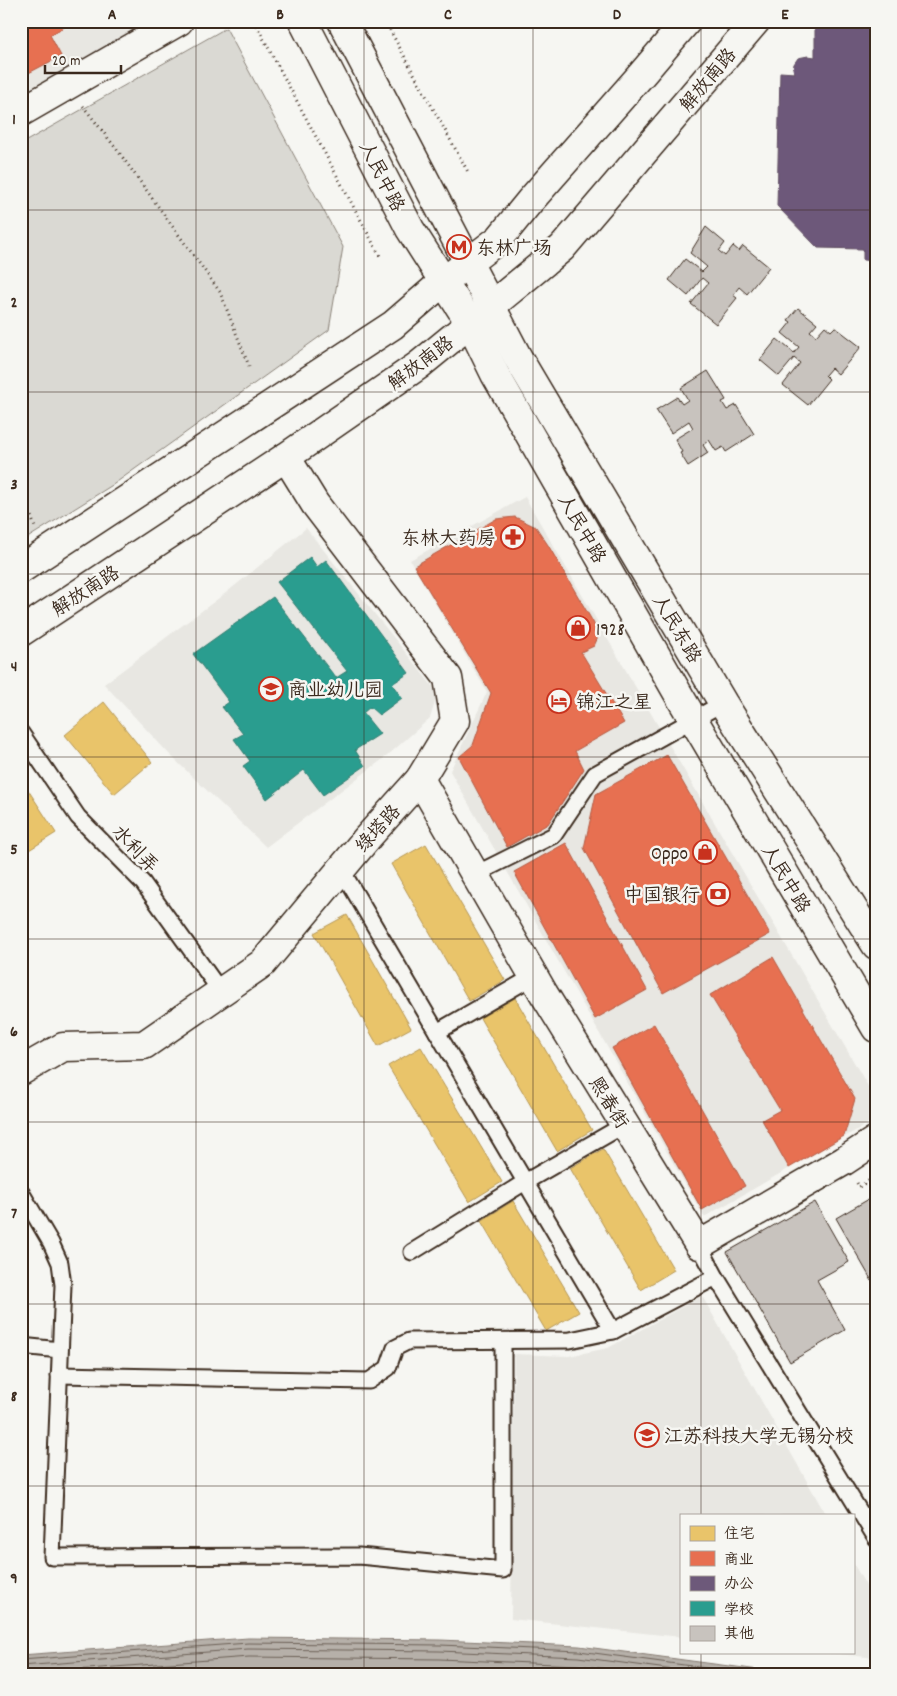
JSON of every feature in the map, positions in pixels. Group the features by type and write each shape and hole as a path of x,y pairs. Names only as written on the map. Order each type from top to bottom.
{"main road":[{"path":"21,112 179,21"},
{"name":"人民中路","path":"303,21 410,229 470,323 495,374 693,719 876,1028"},
{"name":"人民中路","path":"342,21 491,305"},
{"path":"21,569 393,325 444,281 499,239 530,200 687,21"},
{"name":"解放南路","path":"21,632 286,457 419,365 562,248 756,21"},
{"name":"人民东路","path":"491,305 518,358 723,703 876,945"},
{"name":"绿塔路","path":"21,1071 63,1047 144,1045 263,962 420,779 455,721 448,678 315,504 286,457"},
{"name":"熙春街","path":"420,779 534,976 699,1245"},
{"path":"699,1245 844,1161 876,1140"}],"lane":[{"path":"476,874 554,835 595,774 723,703"},
{"name":"水利弄","path":"21,733 78,817 143,883 221,992"},
{"path":"341,869 613,1331"},
{"path":"437,1032 534,976"},
{"path":"412,1252 525,1182 624,1125"},
{"path":"21,1192 51,1243 60,1263 63,1285 52,1557 359,1556 503,1570 503,1342"},
{"path":"699,1245 876,1538"},
{"path":"59,1374 369,1381 388,1368 395,1348 409,1341 503,1342 570,1340 613,1331 716,1276"},
{"path":"21,1346 60,1350"}],"path":[{"name":"人民中路","path":"254,21 381,258"},
{"path":"385,21 468,172"},
{"path":"67,86 118,151 220,292 249,366"},
{"path":"21,488 44,554"},
{"path":"859,1187 876,1176"}],"shaded area":[{"path":"21,21 155,21 21,99"},
{"path":"226,28 343,247 329,330 114,484 21,542 21,144"},
{"path":"525,497 876,1100 876,1119 704,1217 450,771 487,692 410,560"},
{"name":"商业幼儿园","path":"306,528 438,693 430,718 387,756 266,847 171,756 104,684 227,592"},
{"name":"江苏科技大学无锡分校","path":"702,1296 825,1514 680,1514 680,1637 511,1619 514,1354 569,1356 608,1348"},
{"path":"854,1565 876,1603 876,1658 838,1654 854,1654"}],"water":[{"path":"248,1638 440,1640 579,1646 759,1670 779,1675 21,1675 21,1655"}],"building: 住宅":[{"path":"104,702 152,762 114,794 65,735"},
{"path":"21,779 56,833 21,855"},
{"path":"426,844 505,980 469,1001 391,864"},
{"path":"347,915 411,1028 378,1046 314,933"},
{"path":"515,998 592,1130 557,1151 480,1018"},
{"path":"421,1047 502,1182 469,1202 388,1066"},
{"path":"603,1149 674,1270 641,1290 570,1168"},
{"path":"513,1201 579,1312 546,1331 481,1221"}],"building: 商业":[{"path":"21,21 75,21 50,35 61,56 21,77"},
{"path":"515,517 536,527 593,622 599,635 594,646 581,652 624,723 575,751 584,769 548,824 507,847 459,757 473,745 491,693 414,566 496,519"},
{"path":"667,755 770,934 663,993 584,848 596,794"},
{"path":"566,843 647,990 595,1019 514,872"},
{"path":"773,957 855,1099 844,1136 789,1168 762,1120 780,1110 710,995"},
{"path":"654,1024 745,1186 702,1210 612,1048"}],"building: 办公":[{"path":"864,21 876,21 876,261 863,260 863,249 818,248 777,206 780,72 795,73 793,69 794,64 798,58 815,57 815,28 864,29"}],"building: 学校":[{"path":"310,557 317,567 326,560 409,673 392,684 402,698 379,715 370,707 363,713 380,734 355,750 365,766 323,795 304,770 267,799 243,766 250,761 234,739 243,734 222,707 229,702 193,654 273,597 336,678 347,671 277,582"}],"building: 其他":[{"path":"706,227 725,243 719,251 725,256 733,246 739,251 743,246 769,267 747,294 739,287 733,295 737,298 716,324 691,304 708,283 702,278 688,296 669,280 685,259 702,272 707,267 690,253"},
{"path":"798,308 817,323 810,331 816,336 825,326 831,331 835,327 861,347 838,374 831,368 825,375 829,379 808,405 783,385 800,363 794,358 779,376 760,360 777,339 794,353 799,347 782,333 791,322 788,320"},
{"path":"708,371 726,400 722,402 727,410 736,405 754,434 726,452 723,447 716,451 709,440 703,445 708,453 688,466 680,453 682,452 675,439 693,428 689,421 671,433 656,410 677,397 682,404 688,400 681,388"},
{"path":"876,1195 876,1288 836,1218"},
{"path":"815,1202 849,1262 817,1280 845,1330 790,1362 727,1252"}],"place":[{"name":"东林广场","path":"459,247"},
{"name":"东林大药房","path":"513,537"},
{"name":"1928","path":"578,628"},
{"name":"商业幼儿园","path":"271,689"},
{"name":"锦江之星","path":"559,701"},
{"name":"Oppo","path":"705,852"},
{"name":"中国银行","path":"718,894"},
{"name":"江苏科技大学无锡分校","path":"647,1435"}]}
